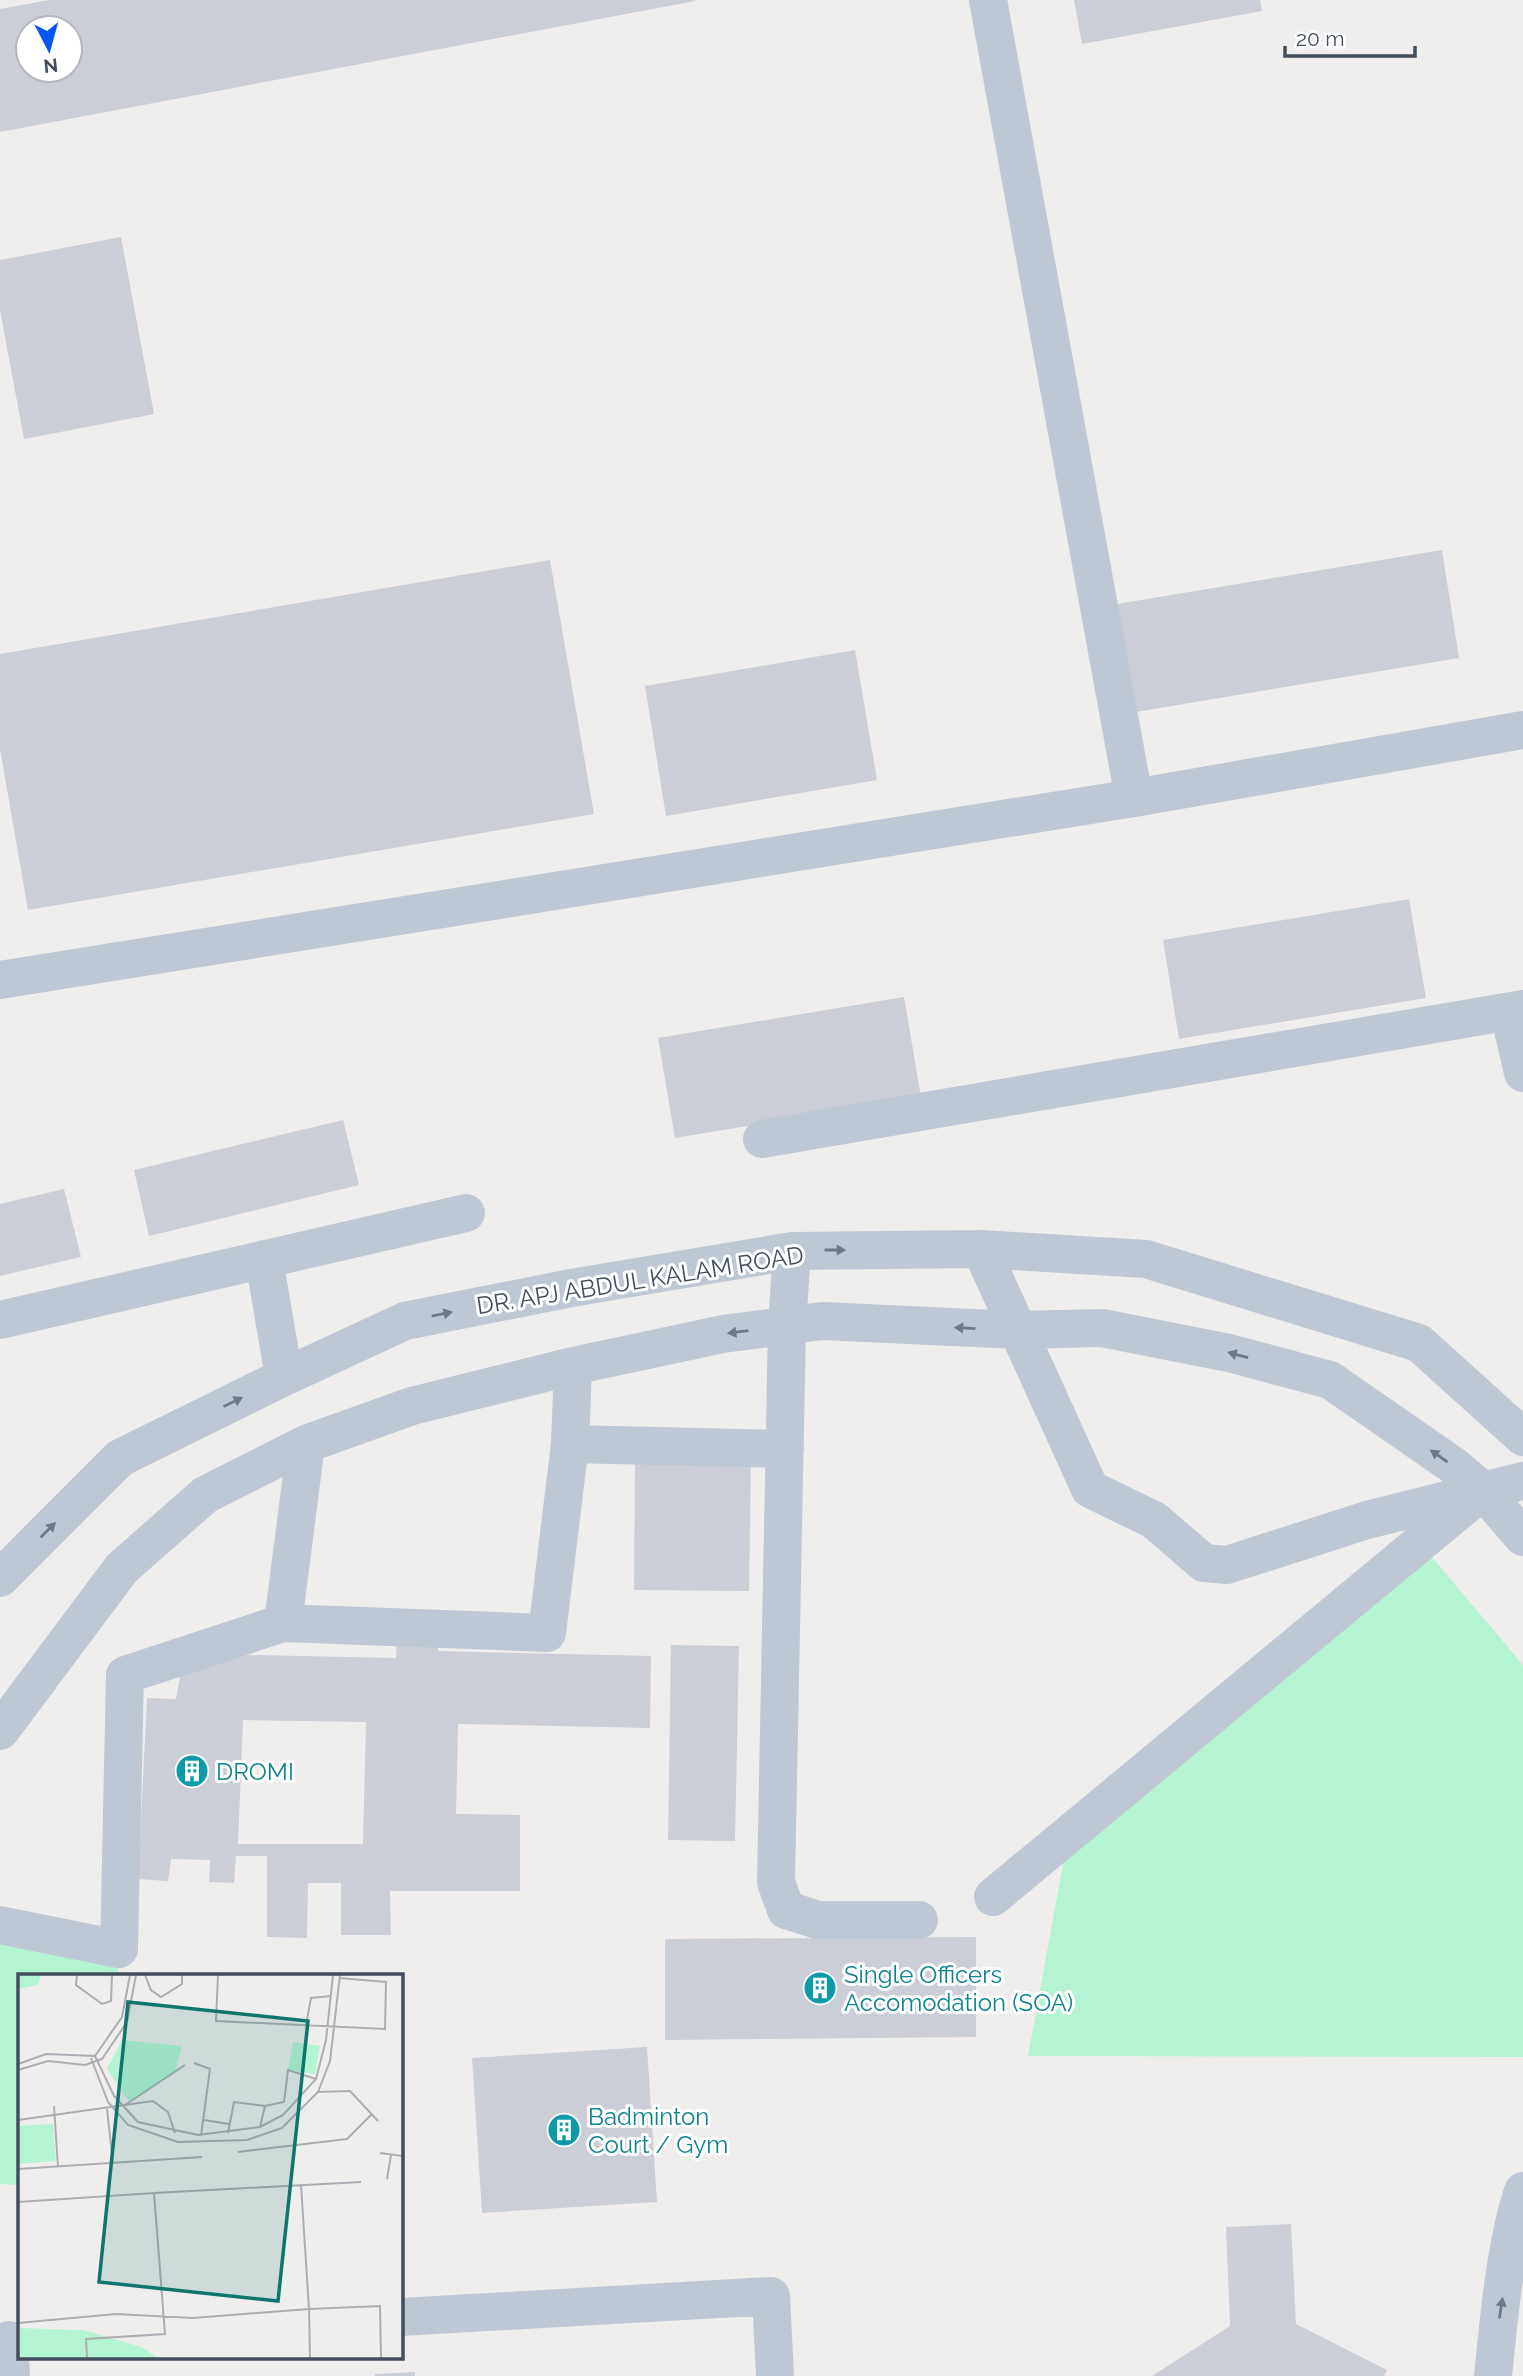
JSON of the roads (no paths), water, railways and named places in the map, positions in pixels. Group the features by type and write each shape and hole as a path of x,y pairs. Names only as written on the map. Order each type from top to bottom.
{"street":[{"path":"988,0 1134,798"},
{"path":"0,981 1134,798 1523,730"},
{"path":"762,1139 1516,1011 1523,1073"},
{"path":"0,1320 466,1213"},
{"path":"981,1249 1090,1489 1154,1520 1204,1563 1227,1565 1367,1520 1523,1481"},
{"name":"DR. APJ ABDUL KALAM ROAD","path":"0,1578 120,1458 405,1321 572,1288 792,1251 981,1249 1146,1259 1419,1343 1523,1437"},
{"path":"792,1251 776,1882 786,1910 818,1920 919,1920"},
{"path":"264,1259 284,1377"},
{"path":"0,1731 122,1568 205,1495 306,1444 412,1406 573,1366 723,1334 822,1321 1018,1330 1102,1328 1229,1353 1330,1380 1454,1466 1483,1491 1523,1536"},
{"path":"0,1925 119,1949 125,1675 283,1623 547,1633 570,1444 573,1366"},
{"path":"283,1623 306,1444"},
{"path":"570,1444 785,1449"},
{"path":"993,1896 1483,1491"},
{"path":"1493,2376 1499,2315 1517,2209 1523,2190"},
{"path":"402,2317 771,2296 775,2376"}],"place":[{"name":"DROMI","path":"192,1771"},
{"name":"Single Officers Accomodation (SOA)","path":"820,1988"},
{"name":"Badminton Court / Gym","path":"564,2130"}]}
